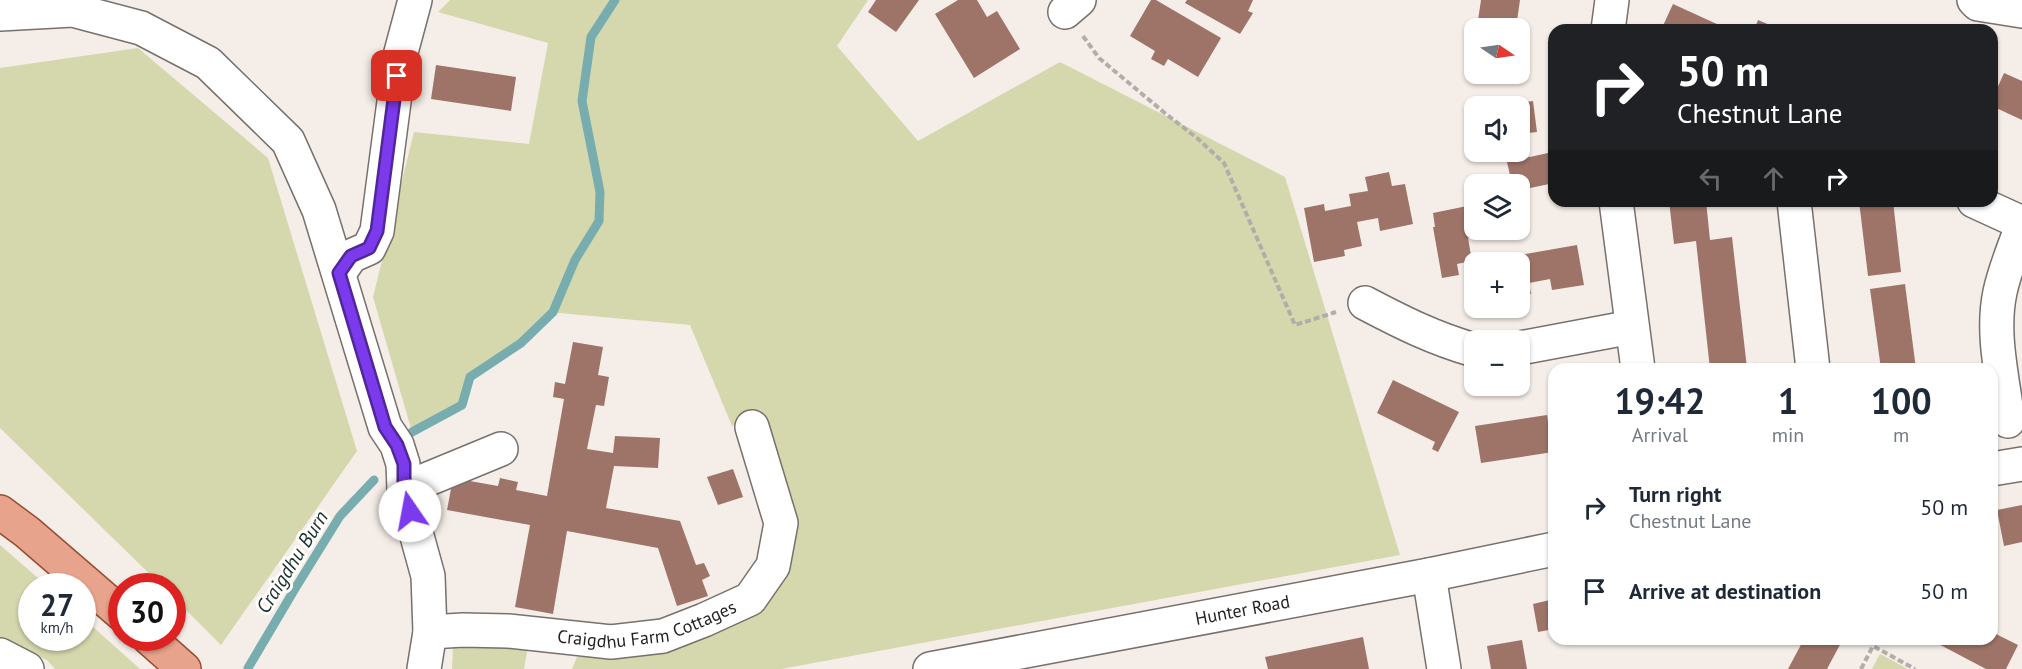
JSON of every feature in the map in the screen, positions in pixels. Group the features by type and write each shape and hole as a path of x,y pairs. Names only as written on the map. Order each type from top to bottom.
{"main road":[{"path":"0,512 27,532 108,602"},
{"path":"164,651 184,669"}],"street":[{"path":"339,273 351,256 369,248 377,231 400,56 415,0"},
{"path":"1609,24 1612,0"},
{"path":"1974,0 1978,4 2022,11"},
{"path":"0,14 73,10 141,28 208,63 288,141 319,210 385,427 397,445 404,464 404,489 428,576 430,632 424,669"},
{"path":"1617,207 1637,363"},
{"path":"1795,207 1812,363"},
{"path":"1986,207 2022,225 2000,294 1997,325 2008,421"},
{"path":"1365,303 1415,330 1464,347"},
{"path":"1530,346 1632,327"},
{"name":"Craigdhu Farm Cottages","path":"430,632 508,631 611,642 663,636 750,599 773,566 781,524 752,427"},
{"path":"404,489 501,448"},
{"path":"1998,468 2022,464"},
{"name":"Hunter Road","path":"930,669 1429,575 1548,550"},
{"path":"1429,575 1444,669"},
{"path":"0,655 27,669"}],"path":[{"path":"1072,6 1100,58 1197,138 1224,164 1295,325 1365,303"},
{"path":"1861,669 1873,646 1915,669"}],"green space":[{"path":"450,0 868,0 837,46 918,141 1060,62 1285,177 1400,555 781,669 572,669 577,657 646,655 747,618 797,526 763,413 732,426 690,325 548,312 513,352 471,378 462,406 412,432 373,297 414,132 529,144 548,43 438,12"},
{"path":"138,48 268,158 357,451 221,645 186,610 186,573 149,573 0,428 0,68"},
{"path":"0,545 32,573 18,573 18,647 0,639"},
{"path":"96,630 108,640 108,651 120,651 140,669 55,669 47,660 27,651 96,651"},
{"path":"510,640 528,647 524,669 452,669 453,647"},
{"path":"1880,654 1908,669 1872,669"}],"building":[{"path":"876,0 919,0 896,32 868,12"},
{"path":"958,0 977,0 987,17 997,11 1020,49 974,78 935,14"},
{"path":"1151,0 1156,0 1221,38 1198,77 1168,59 1164,66 1151,59 1155,51 1130,36"},
{"path":"1187,0 1253,0 1248,11 1253,13 1240,34 1185,3"},
{"path":"1481,0 1520,0 1517,18 1478,18"},
{"path":"1673,4 1717,24 1664,24"},
{"path":"436,65 516,77 511,111 431,99"},
{"path":"2004,73 2022,81 2022,120 1998,109 1998,86"},
{"path":"1530,101 1533,101 1537,132 1530,133"},
{"path":"1548,153 1548,184 1530,188 1530,174 1510,174 1507,162 1530,162 1530,157"},
{"path":"1389,172 1392,186 1405,184 1413,224 1380,231 1378,218 1357,222 1362,246 1344,250 1345,256 1314,262 1304,208 1324,204 1325,211 1351,206 1349,194 1368,191 1365,177"},
{"path":"1464,207 1464,240 1468,240 1470,252 1464,252 1464,263 1457,264 1459,275 1442,278 1433,227 1435,227 1433,213"},
{"path":"1670,207 1707,207 1710,240 1732,237 1746,363 1709,363 1696,241 1674,244"},
{"path":"1860,207 1894,207 1901,272 1868,276"},
{"path":"1577,245 1584,285 1552,290 1550,279 1530,283 1530,253"},
{"path":"1905,284 1915,363 1880,363 1870,289"},
{"path":"573,342 603,347 598,375 609,377 604,406 596,405 587,449 613,453 615,436 660,438 658,468 614,466 606,508 680,521 696,565 704,563 710,576 702,580 708,596 677,606 658,548 567,531 553,614 515,607 530,525 447,510 453,478 498,486 500,478 518,482 516,490 547,496 564,399 553,397 555,382 565,384"},
{"path":"1393,380 1459,412 1438,452 1432,449 1435,442 1377,413"},
{"path":"1547,415 1548,453 1481,463 1475,426"},
{"path":"733,469 743,497 718,505 707,477"},
{"path":"2022,505 2022,542 2004,546 1998,510"},
{"path":"1548,600 1548,630 1538,632 1533,604"},
{"path":"1998,635 2018,645 2006,669 1986,669 1940,645 1998,645"},
{"path":"1363,637 1369,669 1268,669 1265,657"},
{"path":"1522,640 1527,669 1491,669 1487,646"},
{"path":"1801,645 1840,645 1827,669 1788,669"}],"waterway":[{"name":"Craigdhu Burn","path":"412,432 462,405 470,377 521,343 553,312 575,260 599,221 600,192 582,101 591,37 615,0"},
{"name":"Craigdhu Burn","path":"248,668 340,516 374,480"}],"route":[{"path":"397,76 377,231 369,248 351,256 339,273 385,427 397,445 404,464 404,489 410,511"}]}
